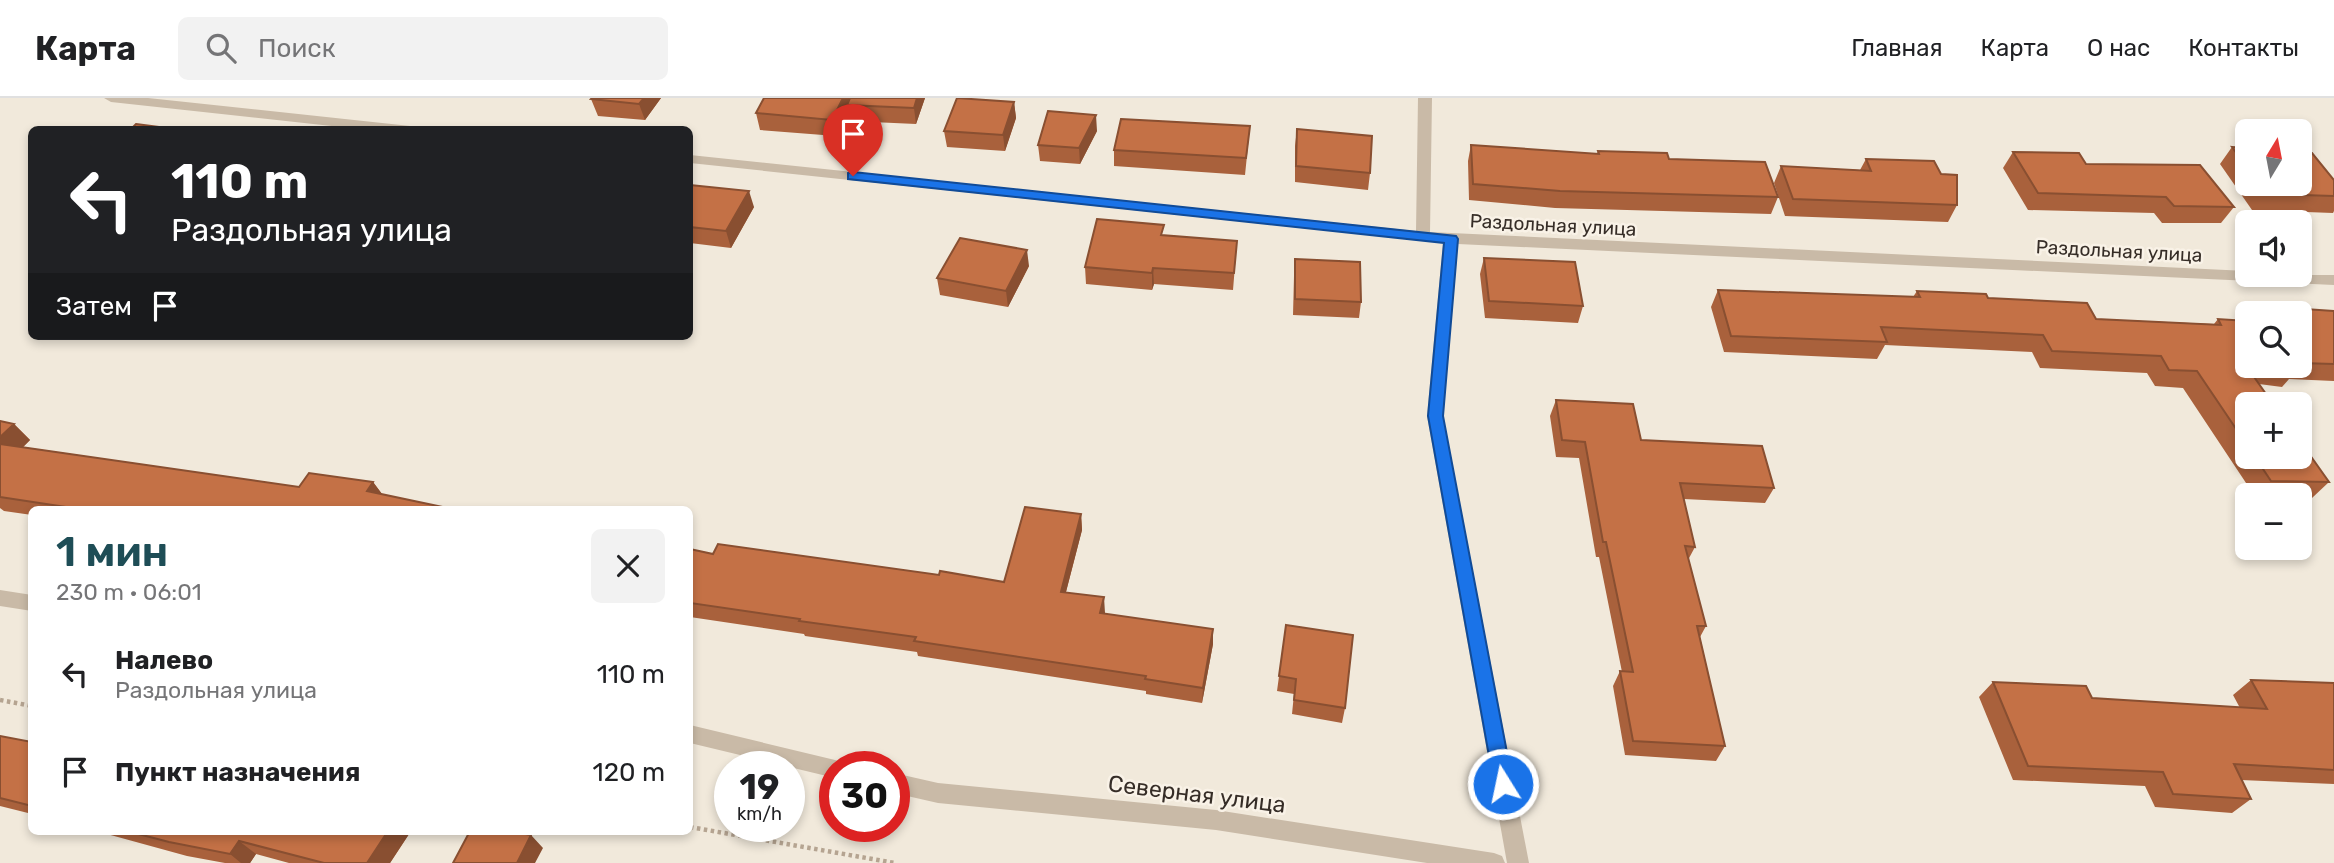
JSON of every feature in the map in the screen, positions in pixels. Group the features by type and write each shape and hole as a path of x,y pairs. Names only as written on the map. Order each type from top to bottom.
{"street":[{"path":"111,98 373,126"},
{"path":"1423,236 1425,98"},
{"name":"Раздольная улица","path":"693,159 1451,239 2334,280"},
{"path":"1451,239 1436,416 1518,863"},
{"path":"0,598 28,602"},
{"path":"693,735 819,765"},
{"name":"Северная улица","path":"910,787 938,793 1216,820 1494,863"}],"path":[{"path":"0,700 28,705"},
{"path":"693,828 895,863"}],"building":[{"path":"592,98 644,98 639,104"},
{"path":"764,98 843,98 832,120 756,113"},
{"path":"850,98 917,98 914,108 847,105"},
{"path":"957,98 1014,102 1003,135 944,131"},
{"path":"1048,111 1096,115 1079,148 1038,145"},
{"path":"1121,119 1250,126 1246,158 1114,150"},
{"path":"1297,129 1372,136 1370,173 1296,166"},
{"path":"1471,145 1599,154 1598,151 1667,153 1669,159 1765,162 1778,197 1560,191 1473,184"},
{"path":"2013,152 2079,153 2086,164 2200,165 2234,207 2174,206 2166,197 2038,193"},
{"path":"2312,153 2334,180 2334,196 2312,195"},
{"path":"1866,159 1934,161 1941,174 1957,175 1957,205 1793,199 1781,166 1871,171"},
{"path":"693,185 749,191 726,231 693,227"},
{"path":"1097,219 1164,225 1161,235 1237,241 1234,273 1153,268 1152,273 1085,267"},
{"path":"960,238 1027,250 1006,291 937,278"},
{"path":"1484,258 1575,262 1583,306 1489,301"},
{"path":"1295,259 1360,262 1361,302 1295,299"},
{"path":"1718,290 1920,297 1917,291 2087,303 2096,319 2221,325 2218,319 2235,320 2235,378 2255,378 2265,392 2235,392 2235,427 2197,371 2169,370 2161,356 2052,351 2043,335 1881,327 1887,342 1731,336"},
{"path":"2312,310 2334,311 2334,364 2312,363"},
{"path":"1556,400 1633,404 1641,440 1762,446 1774,488 1680,483 1695,547 1685,546 1706,626 1697,626 1725,746 1633,741 1620,671 1633,672 1606,542 1603,542 1585,442 1562,440"},
{"path":"0,421 14,424 0,437"},
{"path":"0,444 299,487 309,473 373,482 367,491 438,506 59,506 0,497"},
{"path":"2312,458 2329,482 2271,481 2263,469 2312,469"},
{"path":"1025,507 1081,514 1061,592 1104,597 1100,613 1213,629 1203,688 1145,679 1146,676 914,641 916,637 693,603 693,550 713,554 718,544 939,575 940,571 1004,582"},
{"path":"1286,625 1353,635 1345,708 1294,700 1296,679 1279,676"},
{"path":"2251,680 2334,683 2334,770 2234,764 2251,799 2173,794 2163,772 2028,766 1993,682 2086,686 2092,698 2267,709"},
{"path":"0,736 28,741 28,805 0,798"},
{"path":"142,835 385,835 367,863 324,863 239,841 230,854"},
{"path":"468,835 531,835 517,863 453,863"}],"route":[{"path":"853,176 1451,239 1436,416 1503,784"}]}
